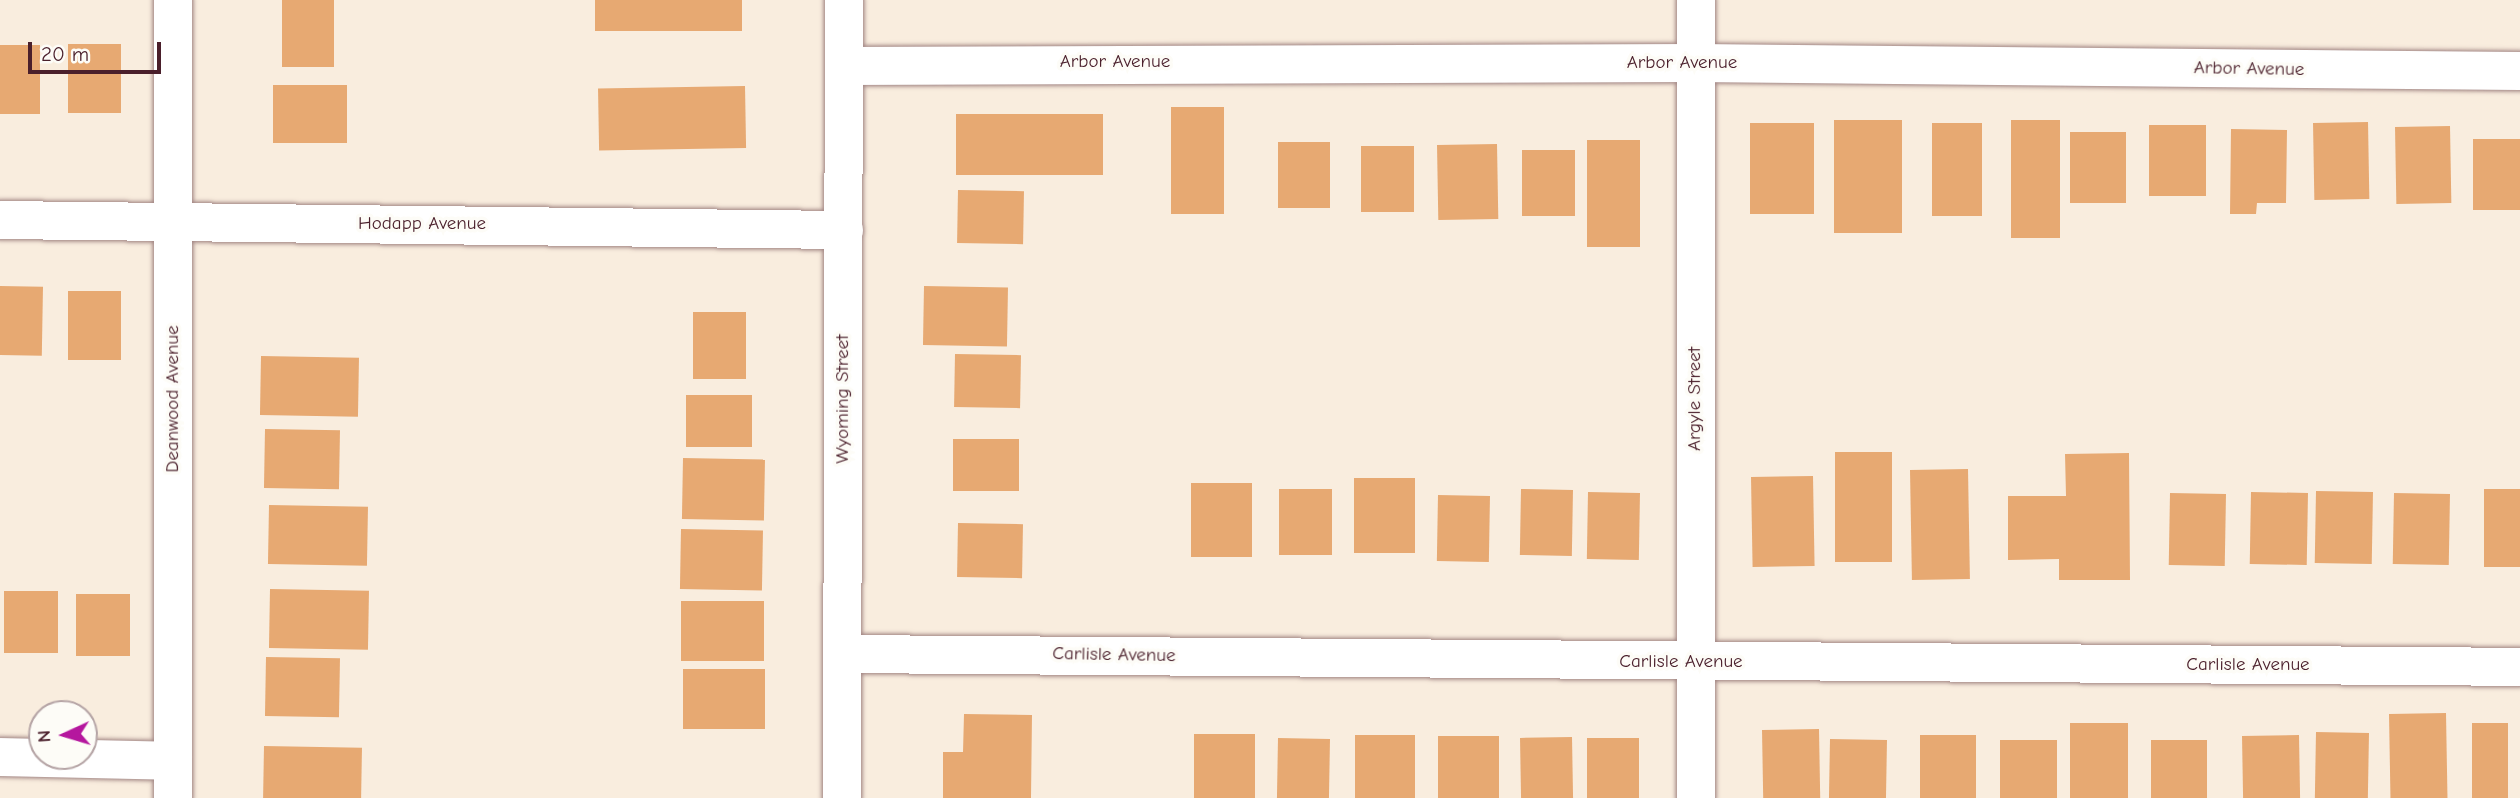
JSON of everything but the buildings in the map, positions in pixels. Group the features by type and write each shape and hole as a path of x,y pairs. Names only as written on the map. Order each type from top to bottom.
{"street":[{"name":"Deanwood Avenue","path":"173,0 173,779"},
{"name":"Wyoming Street","path":"842,798 844,0"},
{"name":"Argyle Street","path":"1696,0 1696,798"},
{"name":"Arbor Avenue","path":"844,66 1696,63 2520,71"},
{"name":"Hodapp Avenue","path":"0,220 844,230"},
{"name":"Carlisle Avenue","path":"843,654 2520,667"},
{"path":"0,757 173,779"}]}
